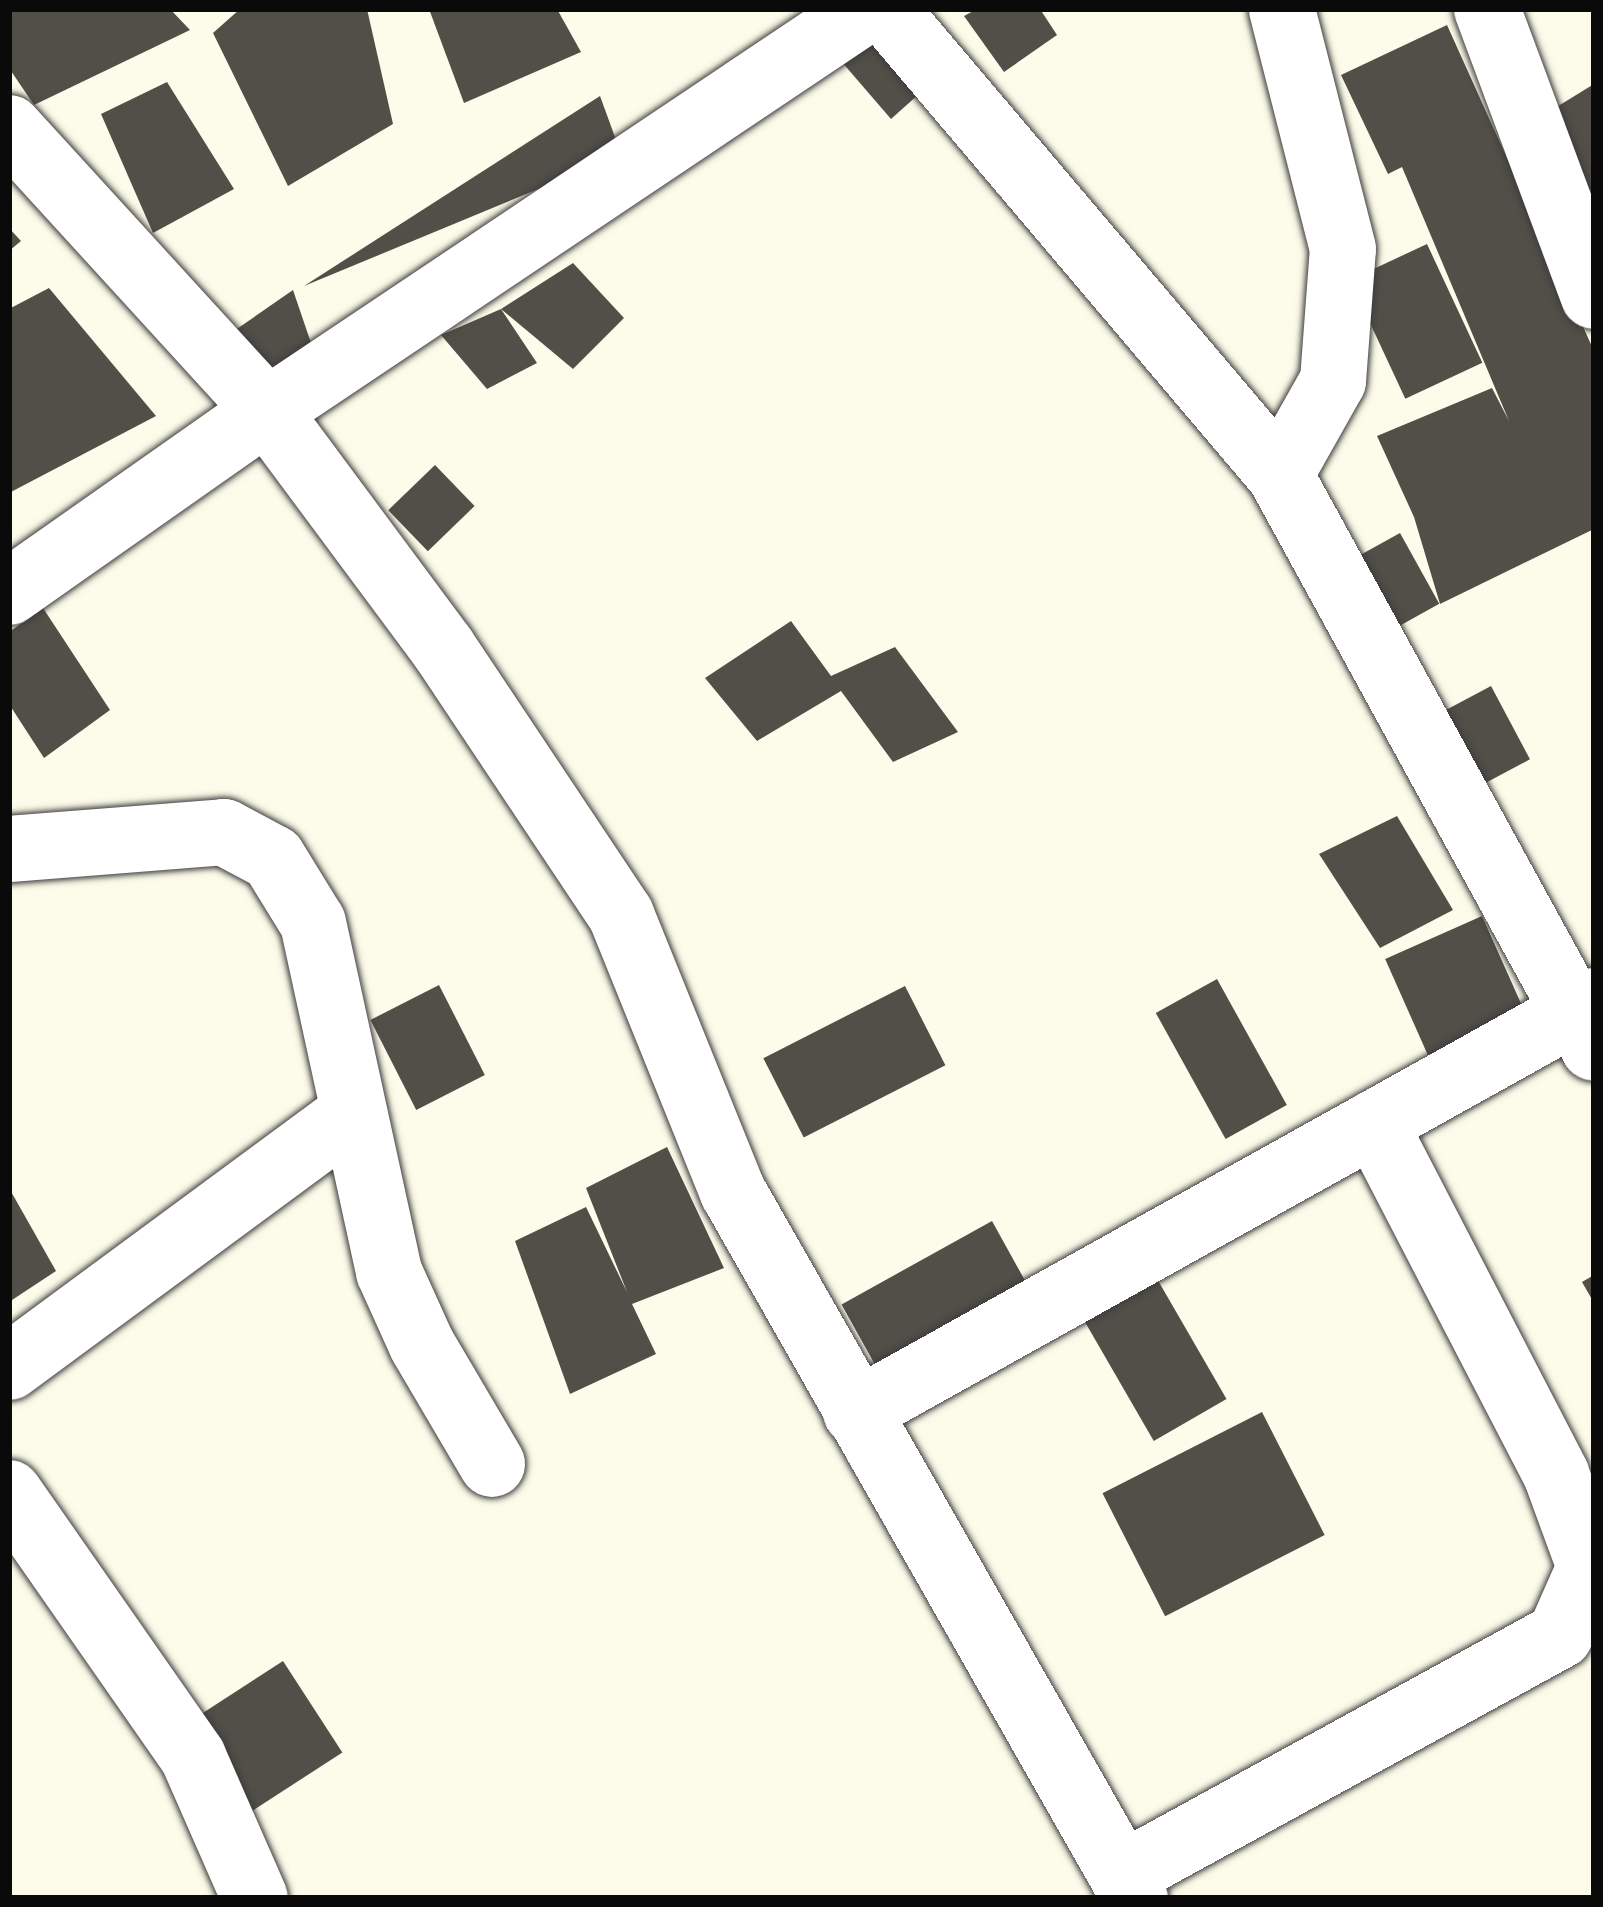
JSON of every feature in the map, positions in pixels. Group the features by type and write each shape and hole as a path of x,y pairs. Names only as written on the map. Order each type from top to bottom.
{"street":[{"path":"9,592 267,411 867,9"},
{"path":"856,1412 1374,1123 1587,1020 1280,475 885,9"},
{"path":"1280,475 1333,381 1343,249 1282,9"},
{"path":"1487,9 1594,296"},
{"path":"9,128 267,411 443,648 620,915 733,1192 1129,1887 1560,1635 1590,1567 1556,1474 1374,1123"},
{"path":"9,849 224,832 273,858 313,923 389,1272 422,1345 492,1465"},
{"path":"9,1366 352,1114"},
{"path":"9,1493 193,1757 255,1898"}],"building":[{"path":"9,9 170,9 190,30 34,105 9,68"},
{"path":"240,9 367,9 393,124 288,186 213,33"},
{"path":"429,9 557,9 581,52 464,103"},
{"path":"977,9 1040,9 1057,35 1004,72 964,16"},
{"path":"1447,25 1594,351 1594,529 1440,604 1414,517 1377,436 1492,388 1509,421 1402,167 1388,174 1341,75"},
{"path":"884,40 919,94 891,119 841,61"},
{"path":"167,82 234,189 153,233 101,114"},
{"path":"1594,84 1594,208 1555,108"},
{"path":"600,96 619,148 548,185 304,286"},
{"path":"9,228 21,241 9,251"},
{"path":"1427,244 1482,363 1405,399 1350,280"},
{"path":"573,263 624,318 573,369 501,309"},
{"path":"49,288 156,416 9,493 9,309"},
{"path":"293,290 311,343 284,389 231,333"},
{"path":"501,309 537,363 487,389 441,335"},
{"path":"435,465 475,506 428,551 388,510"},
{"path":"1400,533 1439,604 1385,634 1346,563"},
{"path":"43,608 110,710 44,758 9,704 9,632"},
{"path":"791,621 831,676 895,647 958,732 893,762 841,691 757,741 705,678"},
{"path":"1491,686 1530,759 1471,791 1432,717"},
{"path":"1397,816 1453,910 1380,948 1319,854"},
{"path":"1482,916 1529,1021 1432,1064 1385,959"},
{"path":"1217,979 1287,1105 1226,1139 1156,1013"},
{"path":"439,985 485,1075 416,1110 370,1020"},
{"path":"905,986 945,1065 804,1137 763,1058"},
{"path":"667,1147 724,1268 632,1304 656,1354 570,1394 515,1241 586,1207 627,1292 586,1188"},
{"path":"9,1188 56,1271 9,1302"},
{"path":"992,1221 1031,1291 880,1374 842,1304"},
{"path":"1594,1275 1594,1303 1582,1282"},
{"path":"1156,1277 1226,1399 1154,1441 1083,1319"},
{"path":"1262,1412 1325,1535 1165,1616 1103,1493"},
{"path":"283,1661 342,1752 247,1815 187,1723"}]}
